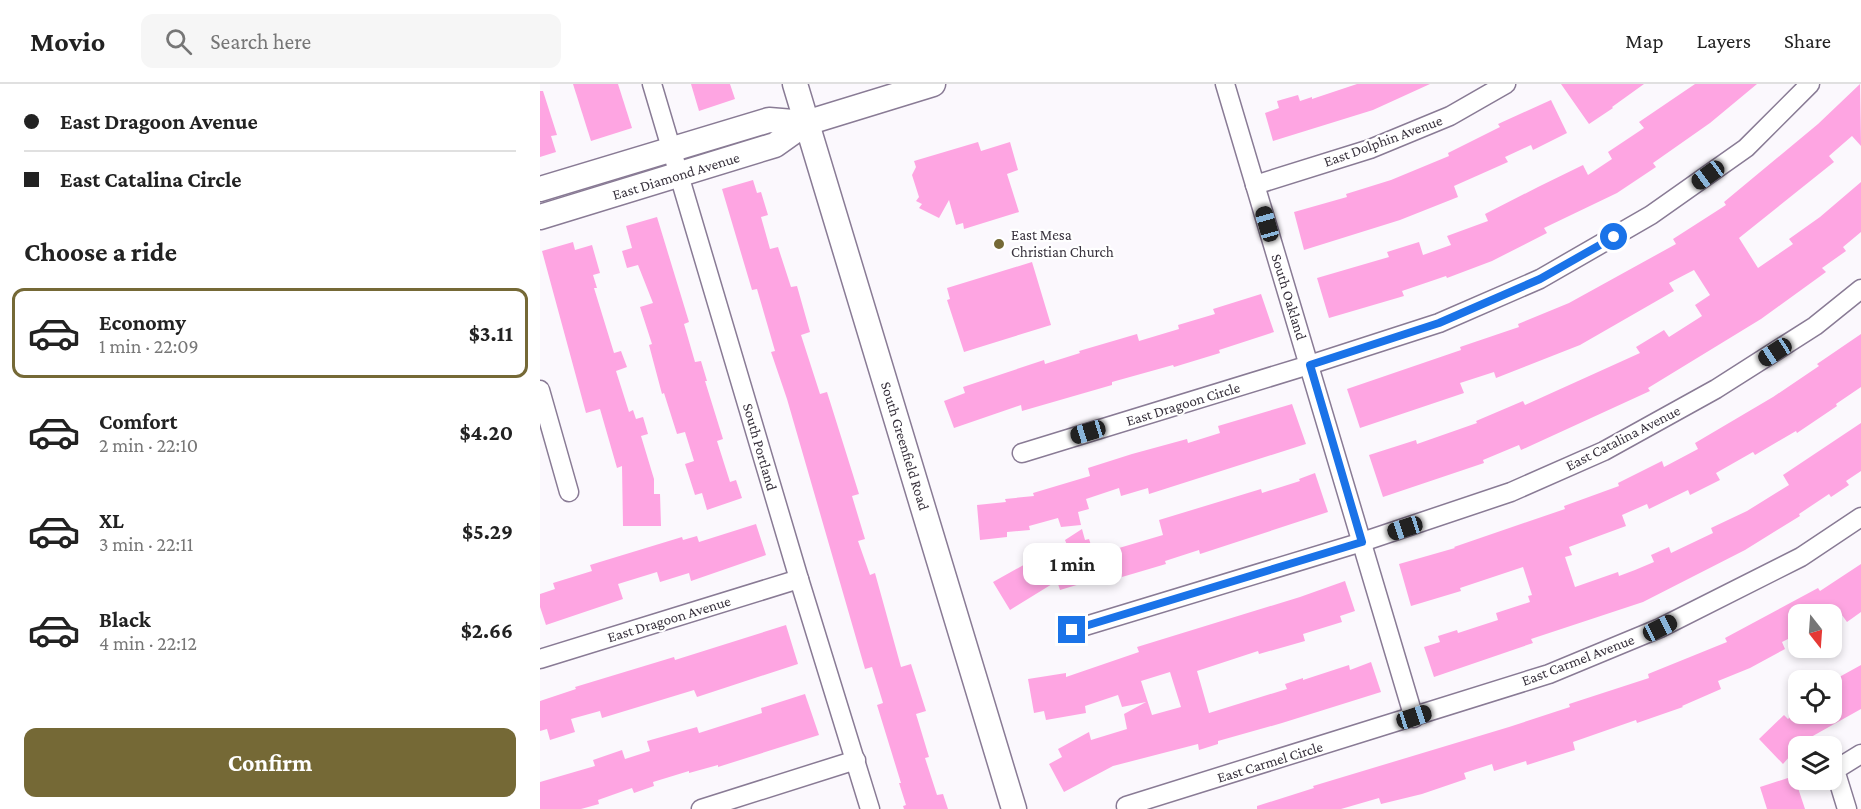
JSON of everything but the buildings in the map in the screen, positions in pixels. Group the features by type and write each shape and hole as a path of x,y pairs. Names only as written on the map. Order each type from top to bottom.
{"main road":[{"name":"South Greenfield Road","path":"795,84 1014,809"},
{"name":"East Diamond Avenue","path":"540,217 775,145 806,123 933,84"},
{"name":"East Diamond Avenue","path":"540,189 769,120 806,123"}],"street":[{"name":"South Portland","path":"652,84 870,809"},
{"name":"South Oakland","path":"1225,84 1414,717"},
{"name":"East Dolphin Avenue","path":"1255,185 1370,148 1450,116 1506,84"},
{"path":"1310,365 1439,323 1540,279 1651,215 1746,148 1810,84"},
{"name":"East Catalina Avenue","path":"1072,630 1362,542 1511,492 1604,451 1716,389 1815,326 1861,289"},
{"name":"East Dragoon Circle","path":"1022,453 1310,365"},
{"path":"540,390 569,492"},
{"name":"East Carmel Avenue","path":"1414,717 1549,674 1660,628 1801,557 1861,517"},
{"name":"East Dragoon Avenue","path":"540,659 799,579"},
{"name":"East Carmel Circle","path":"1126,806 1414,717"},
{"path":"1847,809 1835,770 1861,754"},
{"path":"701,809 856,760"}],"place":[{"name":"East Mesa Christian Church","path":"999,244"}],"route":[{"path":"1072,630 1362,542 1310,365 1439,323 1540,279 1614,237"}]}
